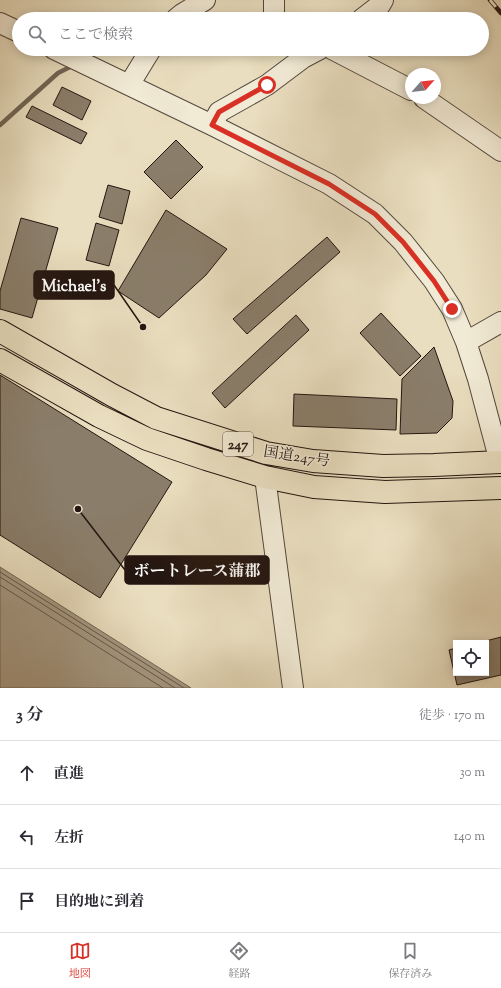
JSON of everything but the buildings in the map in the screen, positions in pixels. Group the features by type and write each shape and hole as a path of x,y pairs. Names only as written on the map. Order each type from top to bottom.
{"highway":[{"name":"国道247号","path":"0,331 112,395 156,418 266,453 313,461 383,466 501,462"},
{"name":"国道247号","path":"0,360 99,416 147,438 206,459 265,477 314,487 385,492 501,488"}],"street":[{"path":"185,12 205,0"},
{"path":"274,0 274,12"},
{"path":"371,12 380,5 383,0"},
{"path":"0,23 12,29"},
{"path":"68,56 212,125 329,184 375,214 403,242 434,281 452,309 466,342 478,379 501,462"},
{"path":"129,85 147,56"},
{"path":"212,125 219,112 267,85 301,56"},
{"path":"345,56 405,87"},
{"path":"433,104 501,151"},
{"path":"466,342 501,322"},
{"path":"265,477 293,688"}],"water":[{"path":"0,567 191,688 0,688"}],"waterway":[{"path":"86,58 90,56"},
{"path":"0,125 58,73 74,65"}],"railway":[{"path":"490,0 501,13"}],"place":[{"name":"Michael's","path":"143,327"},
{"name":"ボートレース蒲郡","path":"78,509"}],"route":[{"path":"267,85 219,112 212,125 329,184 375,214 403,242 434,281 452,309"}]}
